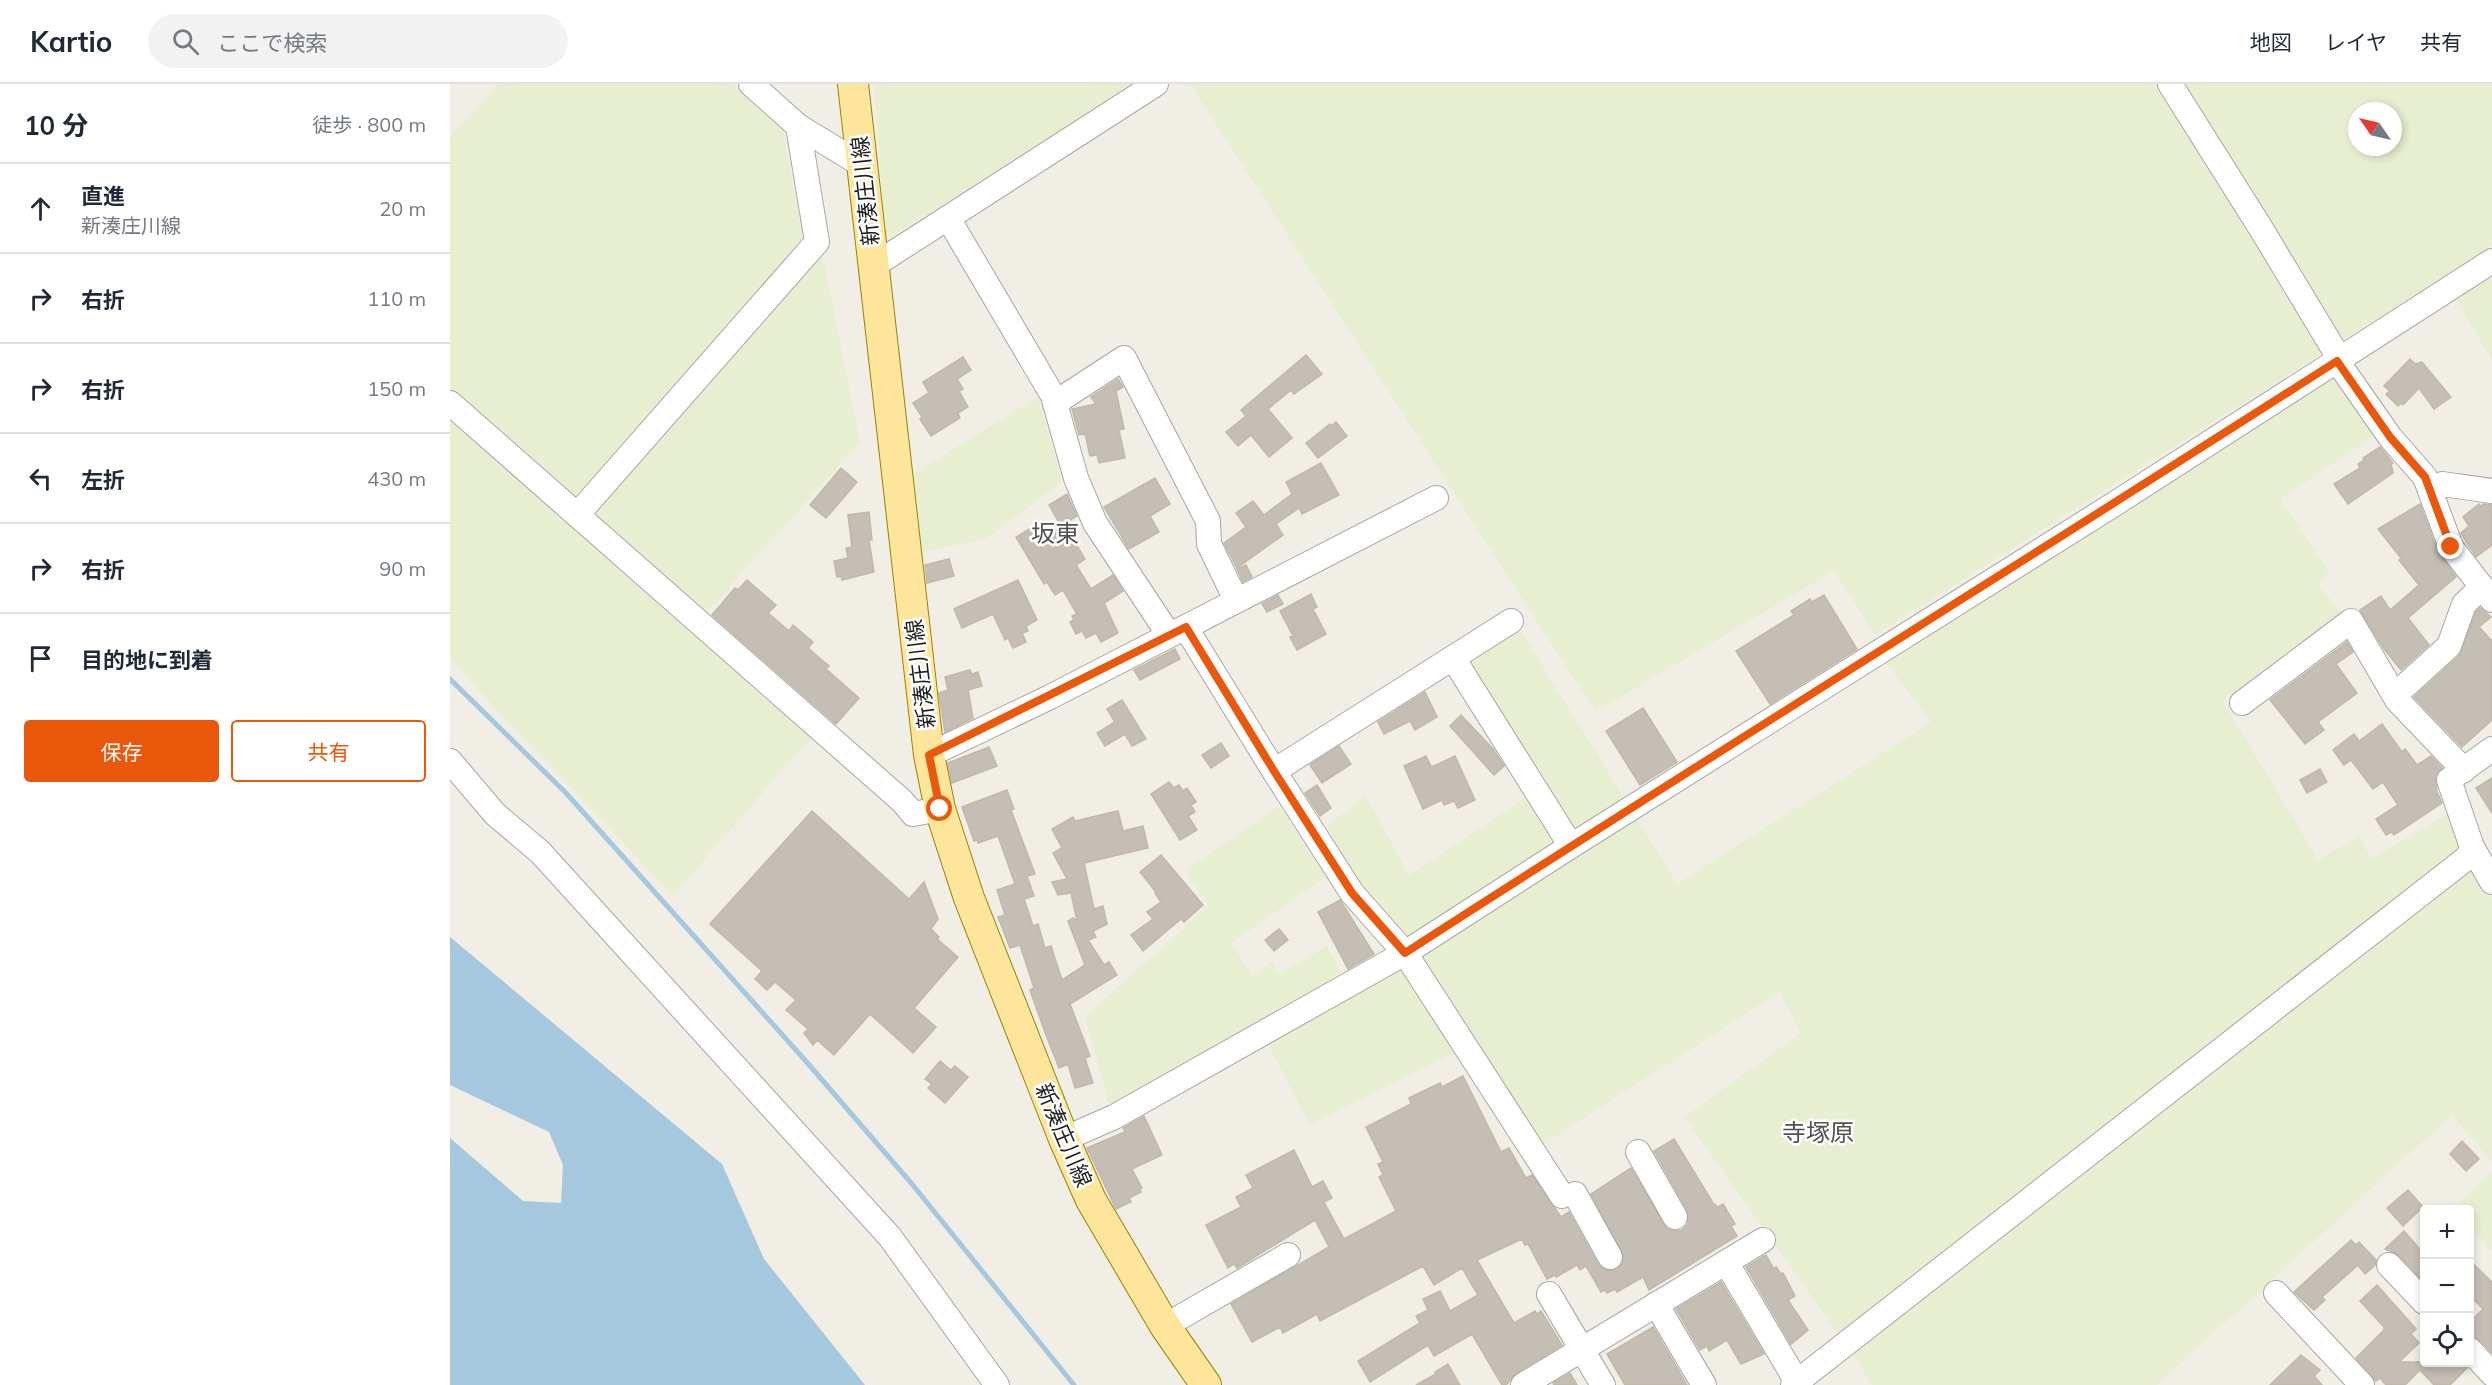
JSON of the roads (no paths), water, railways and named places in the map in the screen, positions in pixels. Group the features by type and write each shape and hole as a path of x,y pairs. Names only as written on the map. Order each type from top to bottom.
{"main road":[{"name":"新湊庄川線","path":"853,84 929,755 940,809 969,898 1064,1139 1091,1200 1165,1326 1206,1385"}],"street":[{"path":"751,84 798,126 862,165"},
{"path":"873,266 1156,84"},
{"path":"2170,84 2260,226 2338,360 2390,437 2425,477 2451,547 2487,594 2464,604 2449,646 2395,695"},
{"path":"577,515 817,242 798,126"},
{"path":"948,218 1053,396 1076,478 1095,523 1178,631 1274,771 1352,893 1405,953 1610,1257"},
{"path":"1064,1139 1114,1117 1405,953 1570,846 2116,503 2492,261"},
{"path":"1055,403 1124,358 1208,521 1209,544 1236,600"},
{"path":"450,403 914,814 940,809"},
{"path":"2430,491 2442,484 2492,491"},
{"path":"929,755 1050,697 1436,498"},
{"path":"1274,771 1511,621"},
{"path":"2242,703 2351,621 2397,700 2464,770"},
{"path":"1453,658 1570,846"},
{"path":"2492,749 2449,780 2480,847 2492,882"},
{"path":"450,761 495,814"},
{"path":"450,784 495,814 540,852 890,1237 997,1385"},
{"path":"1726,1262 1795,1384 2480,847"},
{"path":"1638,1152 1675,1217"},
{"path":"1522,1385 1763,1240"},
{"path":"1165,1326 1288,1255"},
{"path":"2389,1265 2420,1298"},
{"path":"2276,1293 2362,1385"},
{"path":"1549,1294 1602,1385"},
{"path":"1656,1304 1704,1385"},
{"path":"2474,1355 2492,1374"}],"water":[{"path":"450,937 722,1164 764,1259 865,1385 450,1385 450,1138 523,1201 561,1203 563,1165 549,1132 450,1085"}],"waterway":[{"path":"450,679 566,793 804,1059 912,1184 1074,1385"}],"district":[{"name":"坂東","path":"1055,534"},
{"name":"寺塚原","path":"1818,1133"}]}
